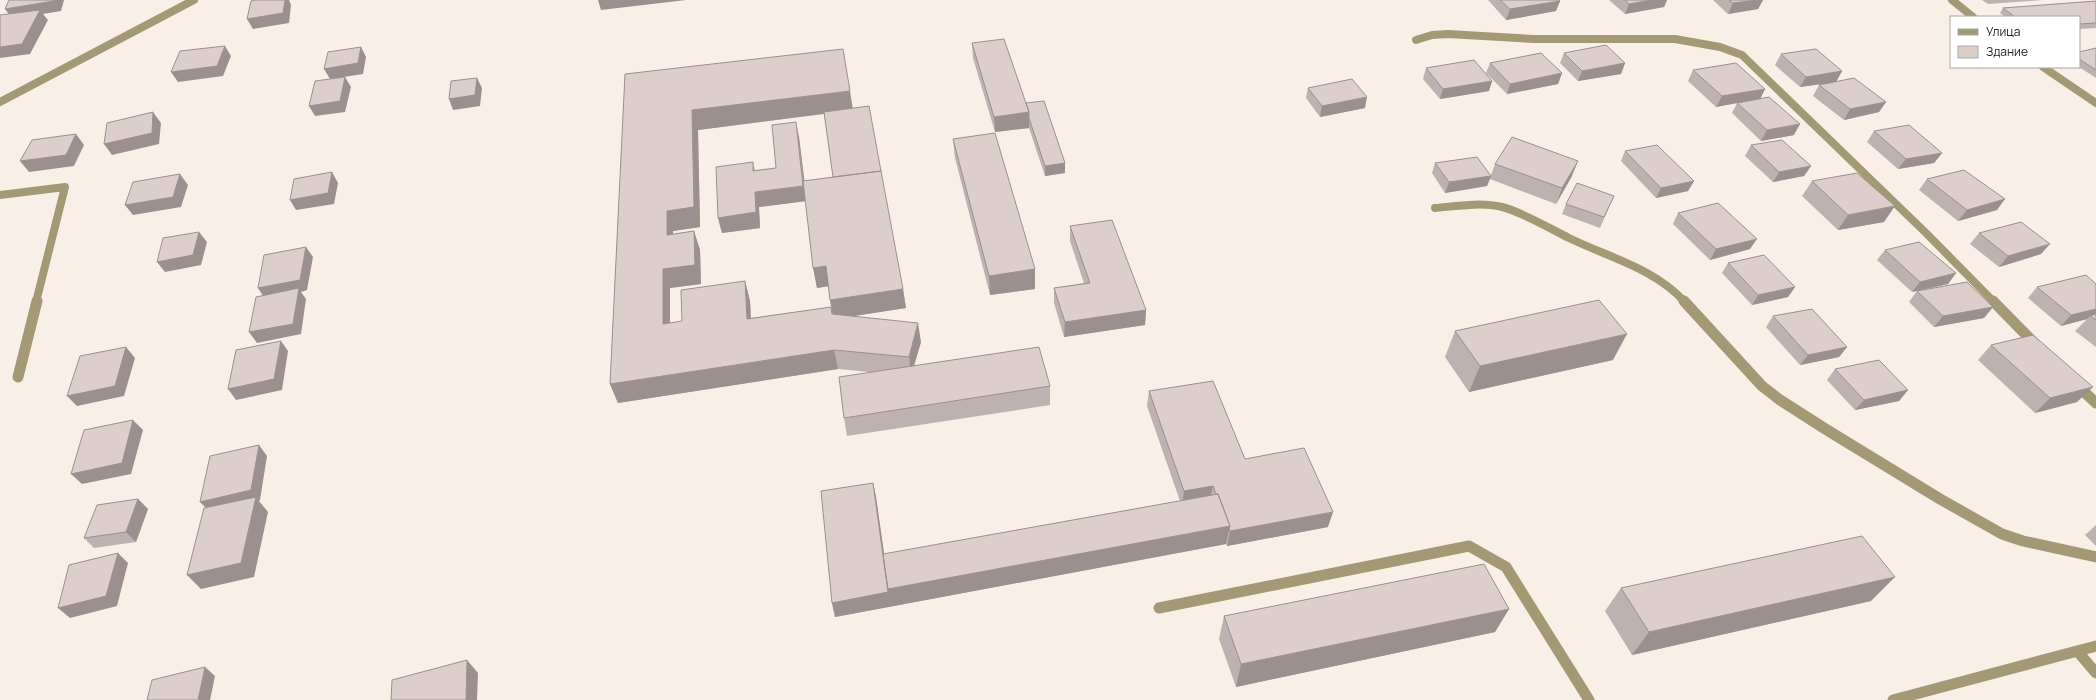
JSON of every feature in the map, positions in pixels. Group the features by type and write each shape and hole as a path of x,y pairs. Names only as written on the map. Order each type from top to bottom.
{"street":[{"path":"0,102 194,0"},
{"path":"1946,0 1973,16"},
{"path":"1952,0 1961,8"},
{"path":"1416,40 1432,35 1448,34 1560,39 1668,37 1712,44 1742,55 1926,232 2044,352"},
{"path":"2044,68 2096,103"},
{"path":"0,195 65,187 18,377"},
{"path":"1435,208 1488,204 1504,207 1567,238 1640,268 1673,289 1762,386 1780,400 1827,430 1940,499 2002,534 2023,541 2096,557"},
{"path":"2071,378 2096,403"},
{"path":"1159,608 1469,546 1506,567 1589,700"},
{"path":"1893,700 2096,646"},
{"path":"2078,652 2096,673"}],"building":[{"path":"9,0 54,0 54,1 5,9"},
{"path":"285,0 283,13 247,19 251,1"},
{"path":"1500,0 1558,0 1560,1 1510,9"},
{"path":"1625,0 1652,0 1629,4"},
{"path":"1729,0 1758,0 1733,3"},
{"path":"2096,1 2096,23 2080,24 2080,16 2014,16 2003,8"},
{"path":"40,10 22,44 0,47 0,15"},
{"path":"1004,39 1029,112 994,117 972,43"},
{"path":"1606,45 1625,63 1582,71 1564,53"},
{"path":"225,46 217,66 171,72 180,51"},
{"path":"361,47 358,63 324,69 328,52"},
{"path":"2096,48 2096,70 2080,60 2080,52"},
{"path":"843,49 850,91 692,110 694,207 667,211 667,235 694,231 695,265 663,269 663,324 682,321 681,290 745,281 747,319 831,307 832,314 918,323 909,357 834,350 610,384 625,74"},
{"path":"1816,49 1842,71 1806,77 1781,54"},
{"path":"1541,53 1562,73 1510,84 1490,63"},
{"path":"1474,60 1492,81 1443,89 1426,68"},
{"path":"1736,63 1765,89 1722,96 1693,70"},
{"path":"345,77 340,101 309,106 315,81"},
{"path":"477,78 475,95 449,99 451,81"},
{"path":"1854,78 1886,102 1850,109 1819,85"},
{"path":"1352,79 1367,97 1322,106 1308,88"},
{"path":"1769,97 1800,124 1767,130 1737,103"},
{"path":"1044,101 1065,163 1045,166 1029,118 1026,103"},
{"path":"869,106 881,171 833,177 824,112"},
{"path":"153,112 152,133 104,144 107,123"},
{"path":"796,122 803,186 755,192 756,212 718,218 716,167 753,162 753,171 776,168 772,125"},
{"path":"1909,125 1942,153 1906,159 1874,131"},
{"path":"995,133 1035,269 989,276 953,139"},
{"path":"76,134 66,155 20,161 32,140"},
{"path":"1512,137 1578,161 1562,188 1495,164"},
{"path":"1782,140 1811,166 1779,172 1751,145"},
{"path":"1657,145 1694,181 1661,188 1625,151"},
{"path":"1477,157 1491,176 1449,182 1435,163"},
{"path":"1964,170 2005,199 1967,210 1927,179"},
{"path":"881,171 903,289 830,300 826,266 813,268 803,181"},
{"path":"332,172 328,193 290,200 294,179"},
{"path":"1857,173 1895,206 1848,215 1812,181"},
{"path":"180,174 173,197 125,205 133,182"},
{"path":"1577,183 1614,196 1604,217 1566,204"},
{"path":"1718,203 1757,239 1716,249 1678,213"},
{"path":"1112,220 1146,310 1065,322 1054,288 1090,283 1070,226"},
{"path":"2021,222 2050,244 2008,256 1979,233"},
{"path":"199,232 193,255 157,262 163,238"},
{"path":"1919,242 1956,273 1920,282 1885,250"},
{"path":"306,247 300,280 258,288 264,255"},
{"path":"1764,255 1795,287 1758,295 1728,263"},
{"path":"2086,275 2096,284 2096,309 2071,315 2037,287"},
{"path":"1967,282 1993,307 1943,316 1917,291"},
{"path":"299,288 293,324 249,332 256,297"},
{"path":"1599,300 1627,334 1480,366 1455,331"},
{"path":"1812,309 1847,347 1808,355 1773,316"},
{"path":"2096,314 2096,320 2090,316"},
{"path":"2033,335 2093,387 2050,398 1991,345"},
{"path":"281,341 274,379 228,389 236,350"},
{"path":"126,347 115,386 67,396 80,356"},
{"path":"1039,347 1050,386 844,418 839,377"},
{"path":"1879,360 1908,390 1864,400 1835,369"},
{"path":"1213,381 1245,459 1304,448 1333,512 1230,531 1230,526 1218,494 1216,494 1213,486 1184,491 1149,391"},
{"path":"133,420 122,463 71,474 84,430"},
{"path":"259,445 251,490 200,502 210,456"},
{"path":"873,483 888,592 832,603 821,491"},
{"path":"1218,494 1230,526 888,589 883,554"},
{"path":"256,497 241,563 187,575 204,508"},
{"path":"138,499 126,532 84,538 97,505"},
{"path":"1862,536 1895,577 1649,632 1621,588"},
{"path":"118,553 106,596 58,608 69,565"},
{"path":"1484,564 1509,609 1241,664 1224,616"},
{"path":"467,660 466,700 391,700 392,680"},
{"path":"205,667 198,700 147,700 152,680"}]}
